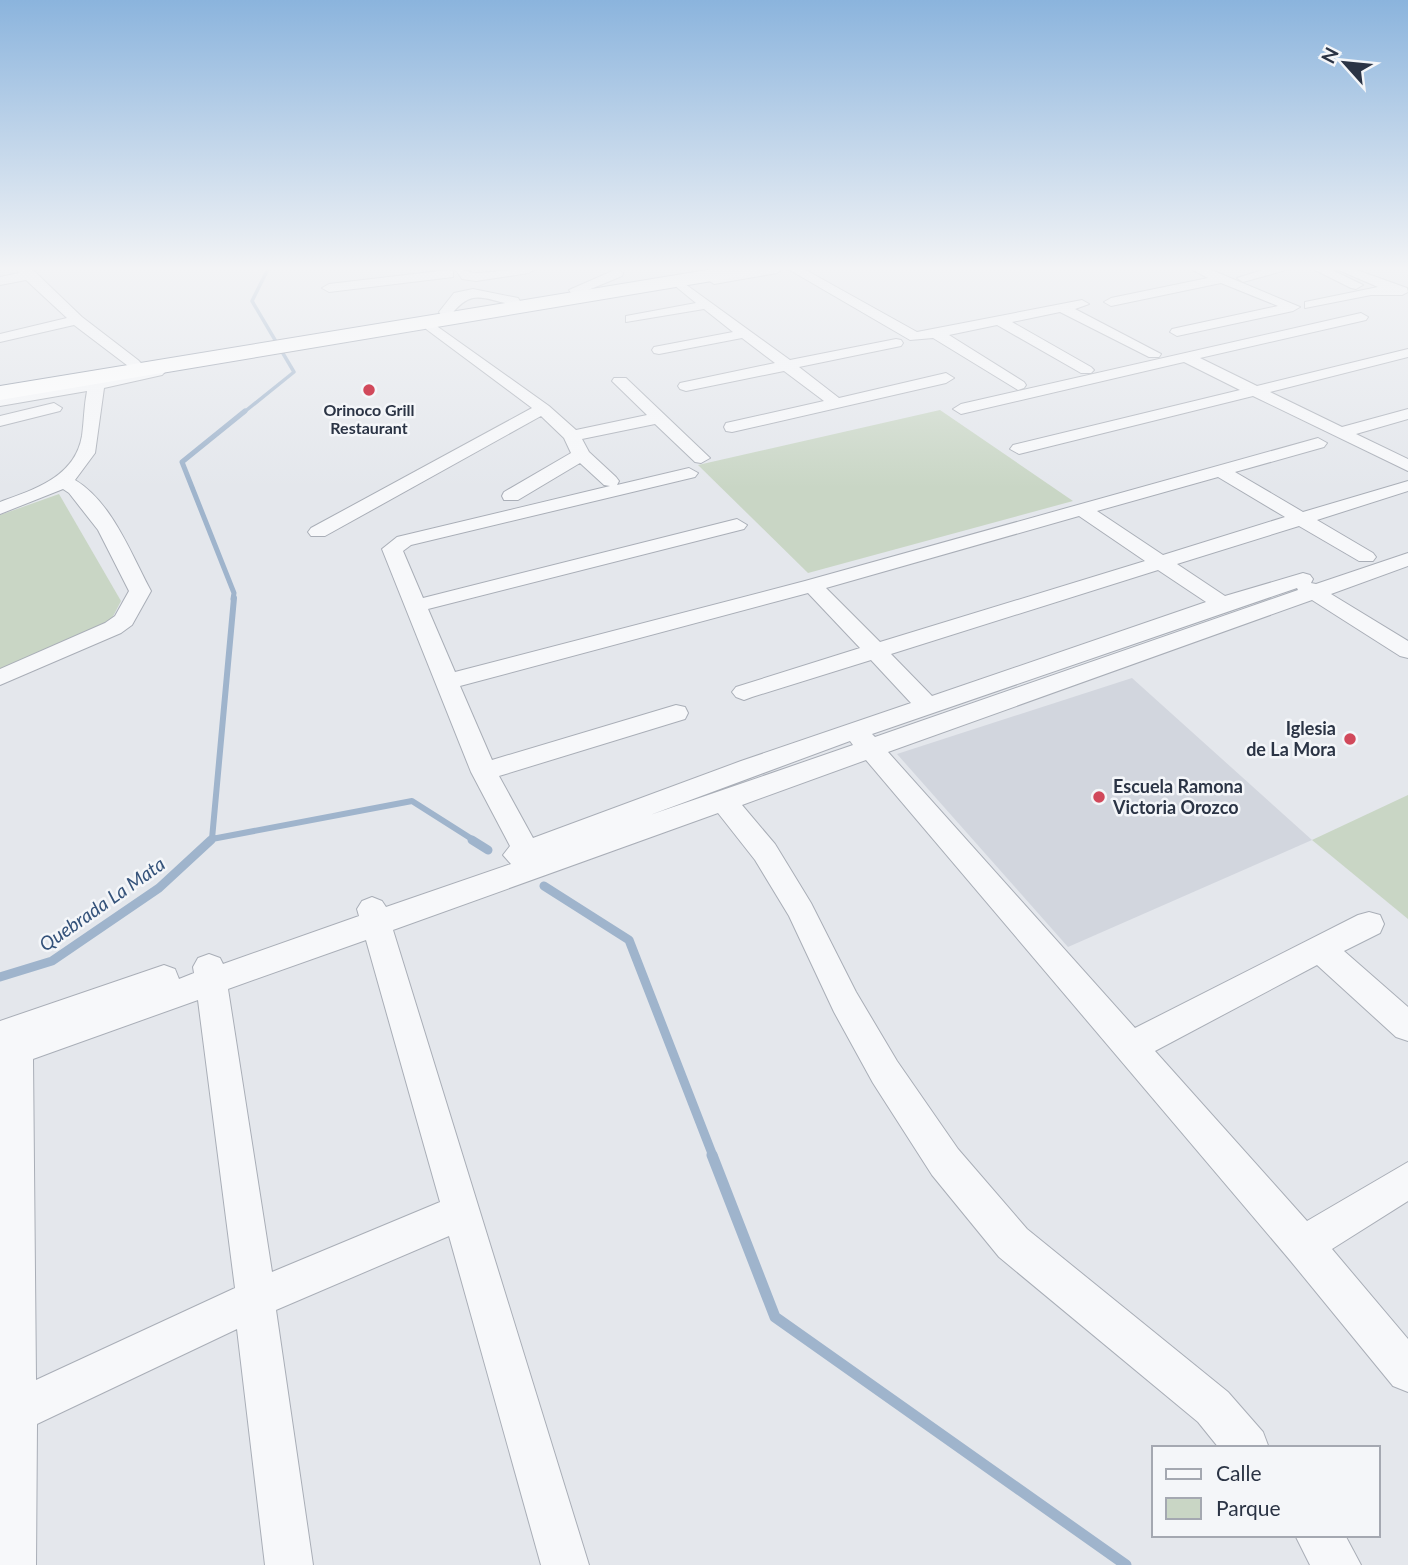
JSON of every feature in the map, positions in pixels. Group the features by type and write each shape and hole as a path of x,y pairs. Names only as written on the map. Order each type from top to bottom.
{"highway":[{"path":"0,393 96,387 241,354 280,342"},
{"path":"0,385 287,342"}],"street":[{"path":"106,342 133,363"},
{"path":"453,342 543,409 572,436 582,455 610,481"},
{"path":"659,350 701,342"},
{"path":"754,342 835,402"},
{"path":"950,342 1018,385"},
{"path":"1037,342 1086,370"},
{"path":"1130,342 1154,354"},
{"path":"961,409 1252,342"},
{"path":"687,386 896,343"},
{"path":"1019,449 1408,353"},
{"path":"1186,357 1341,433 1407,476"},
{"path":"732,427 946,379"},
{"path":"531,860 484,772 392,549 398,543 695,465 658,418 620,381"},
{"path":"0,401 96,387"},
{"path":"0,421 96,387"},
{"path":"0,508 64,482 80,466 87,453 96,387"},
{"path":"318,532 543,409"},
{"path":"1341,433 1408,414"},
{"path":"572,436 658,418"},
{"path":"446,682 812,585 1318,443"},
{"path":"511,496 582,455"},
{"path":"1219,470 1366,557"},
{"path":"744,692 1299,519 1407,476"},
{"path":"0,678 113,628 124,620 140,591 94,509 71,485 64,482"},
{"path":"1082,509 1222,604"},
{"path":"415,607 737,525"},
{"path":"12,1565 14,1412 8,1043 531,860 724,802 863,741 1314,584 1366,557 1408,542"},
{"path":"531,860 750,767 863,741 928,706 1222,604 1314,584 1408,559"},
{"path":"1314,584 1408,635"},
{"path":"1314,584 1408,651"},
{"path":"812,585 928,706"},
{"path":"484,772 676,713"},
{"path":"863,741 1303,1245 1408,1371"},
{"path":"724,802 765,852 801,911 845,1002 885,1072 945,1162 1013,1243 1213,1407 1245,1446"},
{"path":"373,915 463,1211 565,1565"},
{"path":"1129,1048 1369,924"},
{"path":"1320,949 1408,1027"},
{"path":"210,972 256,1299 257,1330 289,1565"},
{"path":"1303,1245 1408,1180"},
{"path":"14,1412 256,1299 463,1211"},
{"path":"1319,1537 1337,1565"}],"shaded area":[{"name":"Escuela Ramona Victoria Orozco","path":"1132,678 1312,840 1068,947 897,754"}],"green space":[{"path":"940,410 1073,501 808,573 698,465"},
{"path":"59,494 121,601 106,630 0,675 0,515"},
{"path":"1408,795 1408,919 1312,840"}],"waterway":[{"path":"243,413 294,372 276,342"},
{"path":"233,599 234,593 182,462 245,411"},
{"path":"212,839 234,598"},
{"path":"212,839 412,801 475,841"},
{"name":"Quebrada La Mata","path":"0,977 52,961 159,888 211,840"},
{"path":"472,840 488,850"},
{"path":"544,886 629,940 713,1156"},
{"path":"712,1155 775,1317 1126,1565"}],"place":[{"name":"Orinoco Grill Restaurant","path":"369,390"},
{"name":"Iglesia de La Mora","path":"1350,739"},
{"name":"Escuela Ramona Victoria Orozco","path":"1099,797"}]}
